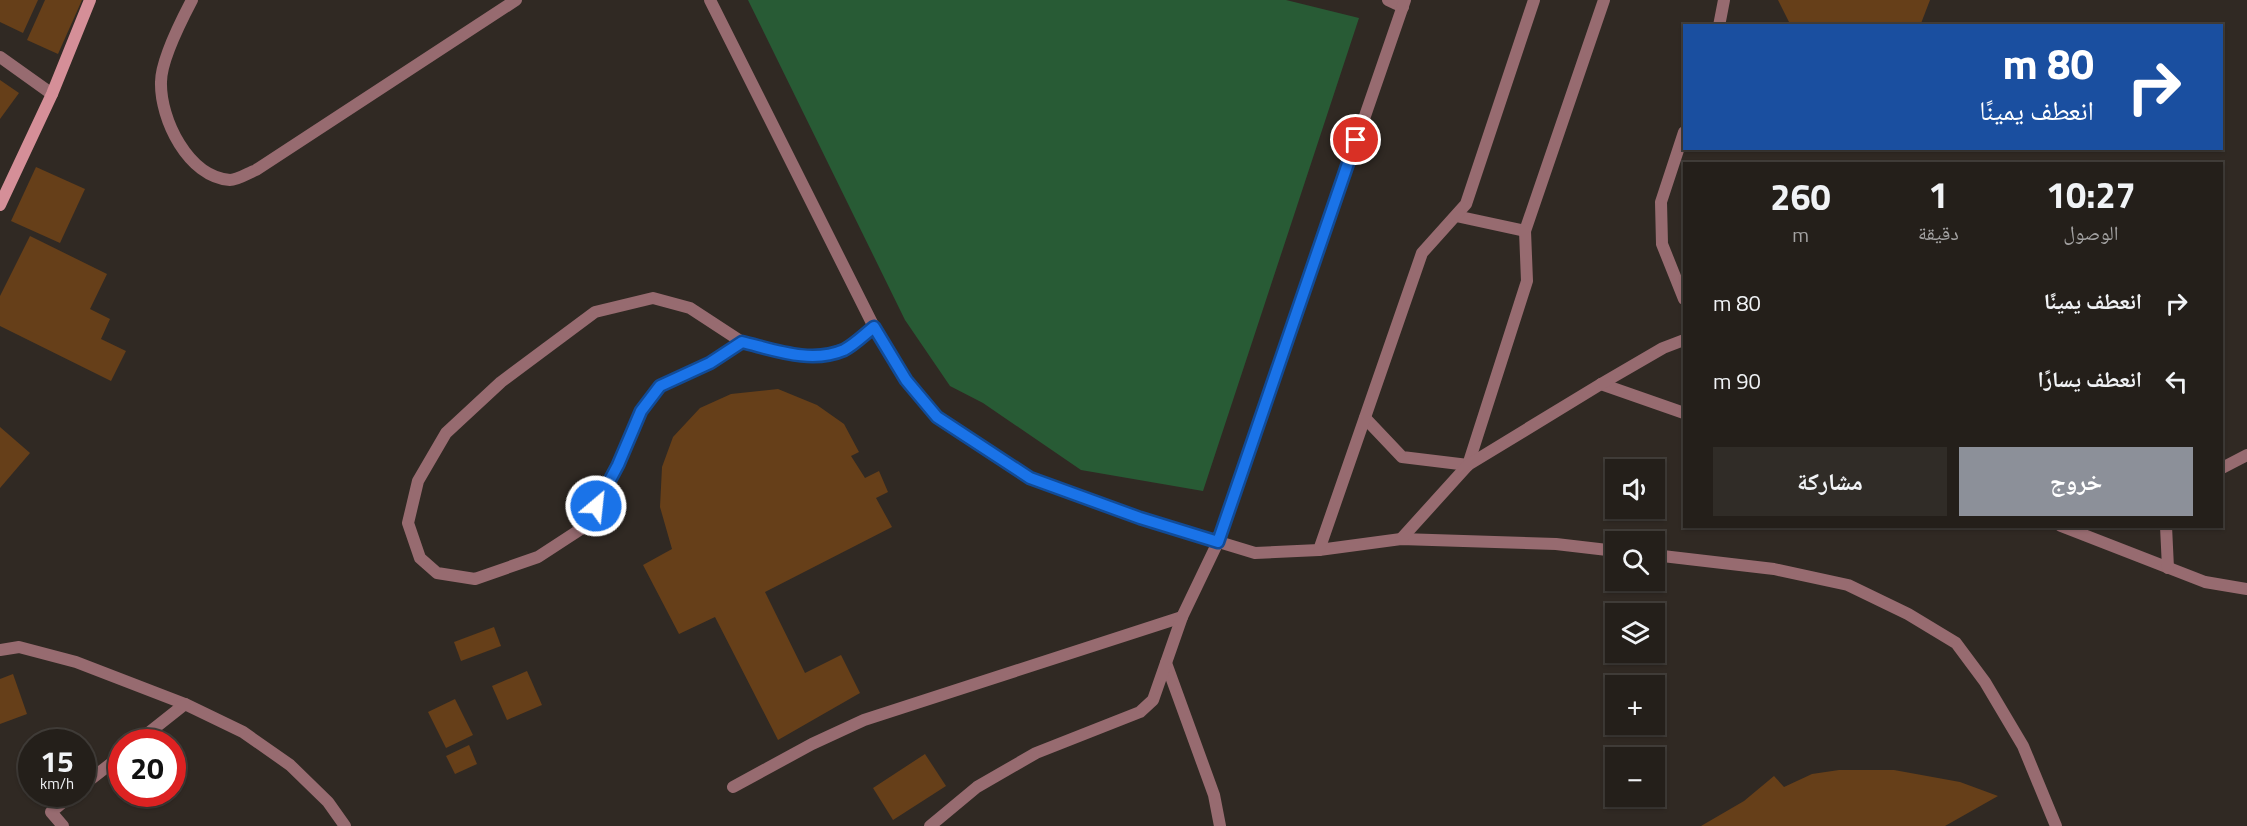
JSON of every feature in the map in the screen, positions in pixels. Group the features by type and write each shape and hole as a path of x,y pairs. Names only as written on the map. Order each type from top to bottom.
{"street":[{"path":"0,205 52,94 90,0"},
{"path":"192,0 176,31 160,80 164,109 181,147 203,170 219,178 233,180 256,170 516,0"},
{"path":"710,0 874,327 906,380 937,417 1030,478 1140,518 1255,553 1319,550 1401,539 1556,544 1605,550"},
{"path":"930,826 977,787 1036,753 1140,712 1153,700 1182,617 1218,542 1404,3 1388,0"},
{"path":"1319,550 1422,253 1466,204 1534,0"},
{"path":"1468,465 1527,281 1525,231 1605,0"},
{"path":"1719,24 1724,0"},
{"path":"0,57 52,94"},
{"path":"1683,135 1661,202 1662,244 1683,296"},
{"path":"1456,216 1525,231"},
{"path":"742,342 710,363 660,386 641,411 618,465 584,526 575,533 538,557 475,579 437,573 420,558 408,523 418,481 446,433 501,382 595,312 653,298 690,308 742,342 785,353 818,357 845,349 874,327"},
{"path":"1401,539 1468,465 1663,348 1683,340"},
{"path":"1601,384 1683,413"},
{"path":"1365,418 1402,457 1468,465"},
{"path":"2223,467 2247,455"},
{"path":"2066,528 2205,582 2247,589"},
{"path":"2166,528 2168,568"},
{"path":"1665,556 1774,569 1848,585 1908,614 1956,643 1985,682 2023,746 2056,826"},
{"path":"733,787 812,744 864,720 1182,617"},
{"path":"0,650 19,647 76,662 185,704 243,732 290,765 328,802 345,826"},
{"path":"1166,663 1214,795 1220,826"},
{"path":"153,729 185,704"},
{"path":"96,775 108,766"},
{"path":"57,807 51,812 63,826"}],"green space":[{"path":"748,0 1286,0 1359,18 1203,491 1081,470 983,403 950,386 905,320"}],"building":[{"path":"0,0 38,0 23,33 0,22"},
{"path":"45,0 82,0 58,54 27,40"},
{"path":"1778,0 1930,0 1921,24 1790,24"},
{"path":"0,80 19,93 0,119"},
{"path":"36,167 85,189 60,243 11,221"},
{"path":"30,236 107,274 90,309 110,319 101,339 126,351 111,381 0,326 0,296"},
{"path":"778,389 817,405 844,424 859,452 851,456 865,478 879,471 888,492 876,498 892,527 765,592 805,673 841,655 860,693 778,740 715,617 679,634 643,565 672,549 660,507 662,467 673,437 700,408 731,394"},
{"path":"0,427 30,453 0,488"},
{"path":"494,627 501,646 461,661 454,642"},
{"path":"527,671 542,705 507,720 492,686"},
{"path":"13,674 27,714 0,724 0,679"},
{"path":"455,699 473,735 446,748 428,712"},
{"path":"469,745 477,764 455,774 446,756"},
{"path":"925,754 946,786 893,820 873,788"},
{"path":"1839,770 1894,770 1960,782 1998,796 1945,826 1701,826 1744,801 1774,776 1784,787 1812,774"}],"route":[{"path":"596,506 618,465 641,411 660,386 710,363 742,342 785,353 818,357 845,349 874,327 906,380 937,417 1030,478 1140,518 1218,542 1356,140"}]}
